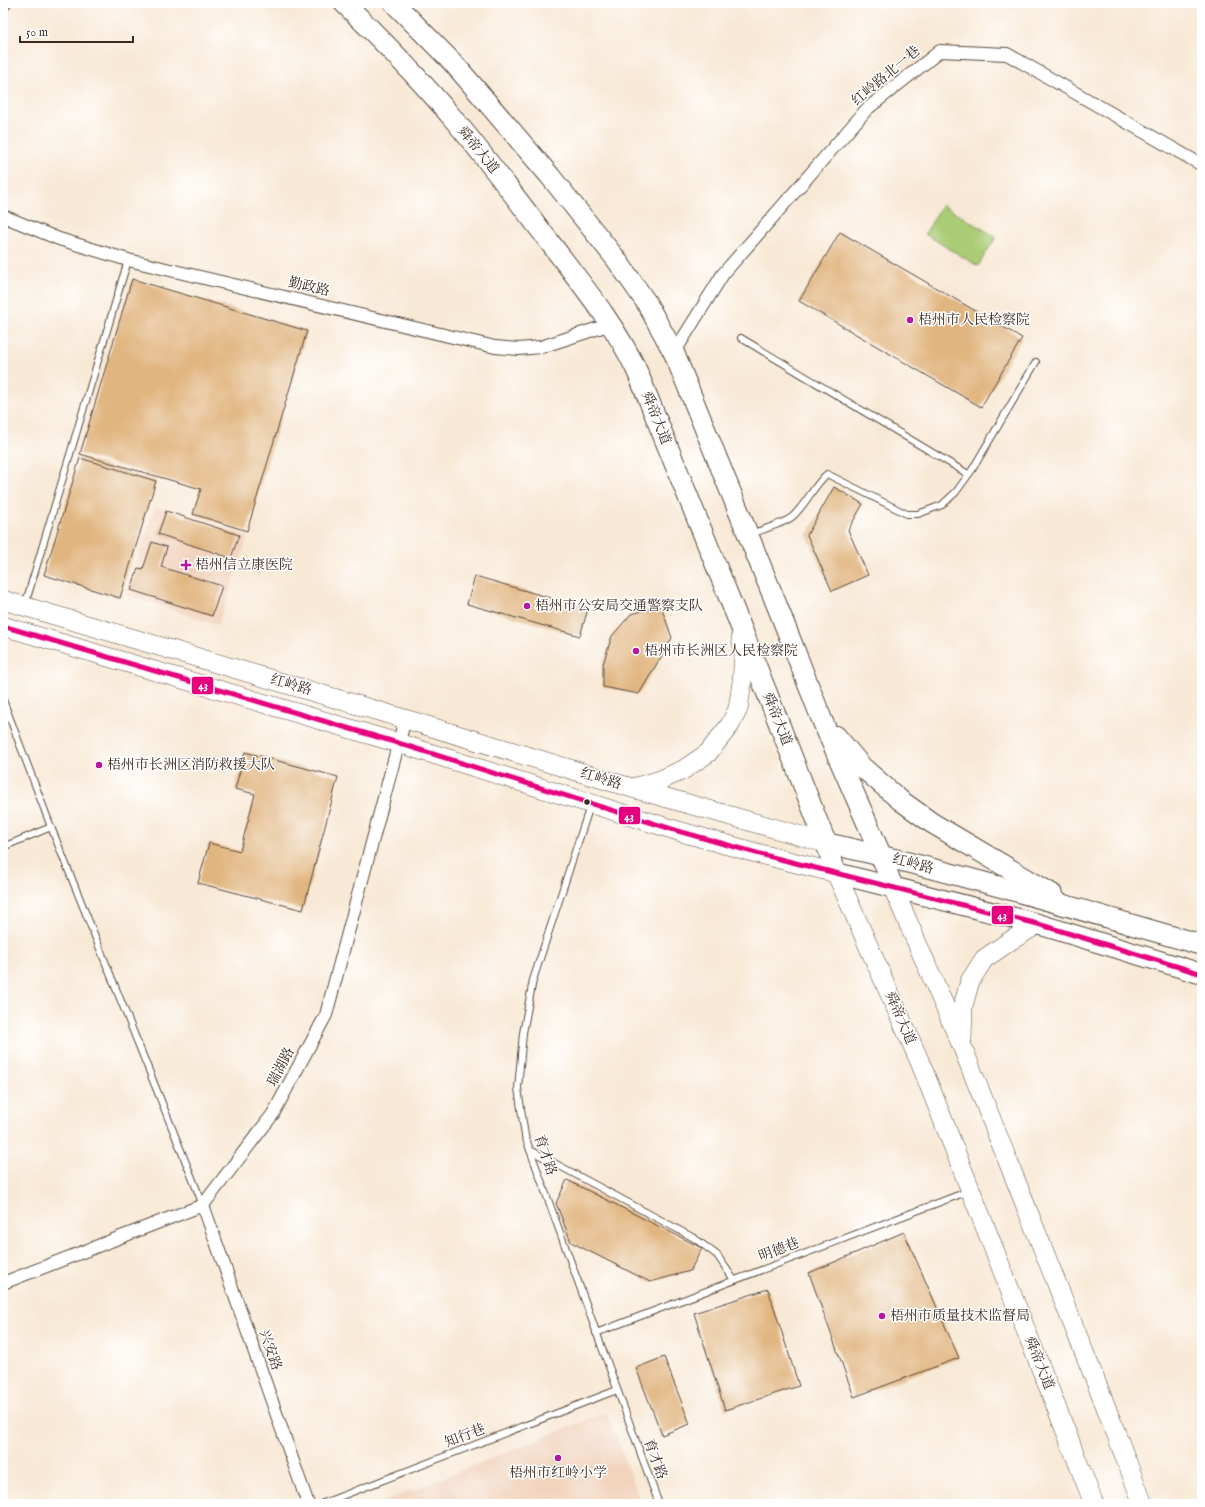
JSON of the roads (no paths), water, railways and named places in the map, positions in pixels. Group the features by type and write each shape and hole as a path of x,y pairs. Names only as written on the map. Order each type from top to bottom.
{"highway":[{"name":"舜帝大道","path":"344,3 403,63 455,121 497,173 611,324 626,347 739,622 826,843 836,873"},
{"path":"394,3 456,66 550,176 616,259 646,302 674,353 822,720 881,855 893,888"},
{"path":"822,720 862,767 900,800 932,823 1078,909"},
{"name":"红岭路","path":"826,843 881,855 1202,945"},
{"name":"红岭路","path":"836,873 1038,924 1202,974"}],"main road":[{"name":"红岭路","path":"3,600 406,719 632,788 826,843"},
{"path":"632,788 658,781 683,770 708,753 730,724 738,709 742,682 744,655 739,622"},
{"name":"红岭路","path":"3,626 398,743 692,836 836,873"},
{"name":"舜帝大道","path":"836,873 920,1062 1094,1504"},
{"path":"893,888 962,1046 1143,1504"},
{"path":"962,1046 963,1006 970,981 984,959 1038,924"}],"street":[{"name":"红岭路北一巷","path":"674,353 723,274 867,109 940,51 1007,54 1202,165"},
{"name":"勤政路","path":"3,216 59,238 128,260 496,347 519,349 541,347 611,324"},
{"name":"瑞湖路","path":"203,1205 273,1114 326,1015 398,743 406,719"},
{"path":"3,1283 203,1205"},
{"name":"兴安路","path":"203,1205 308,1504"}],"lane":[{"path":"25,607 128,260"},
{"path":"741,338 968,474"},
{"path":"748,535 791,518 805,503 827,474 907,514 918,514 942,505 956,492 968,474 1036,362"},
{"path":"3,700 51,827 203,1205"},
{"name":"育才路","path":"591,804 532,980 522,1033 518,1088 525,1136 659,1504"},
{"path":"3,847 51,827"},
{"path":"530,1150 694,1238 717,1254 734,1280"},
{"name":"明德巷","path":"596,1333 971,1190"},
{"name":"知行巷","path":"321,1504 617,1390"}],"place":[{"name":"梧州市人民检察院","path":"910,320"},
{"name":"梧州信立康医院","path":"186,565"},
{"name":"梧州市公安局交通警察支队","path":"527,606"},
{"name":"梧州市长洲区人民检察院","path":"636,651"},
{"name":"梧州市长洲区消防救援大队","path":"99,765"},
{"name":"梧州市质量技术监督局","path":"882,1316"},
{"name":"梧州市红岭小学","path":"558,1458"}]}
